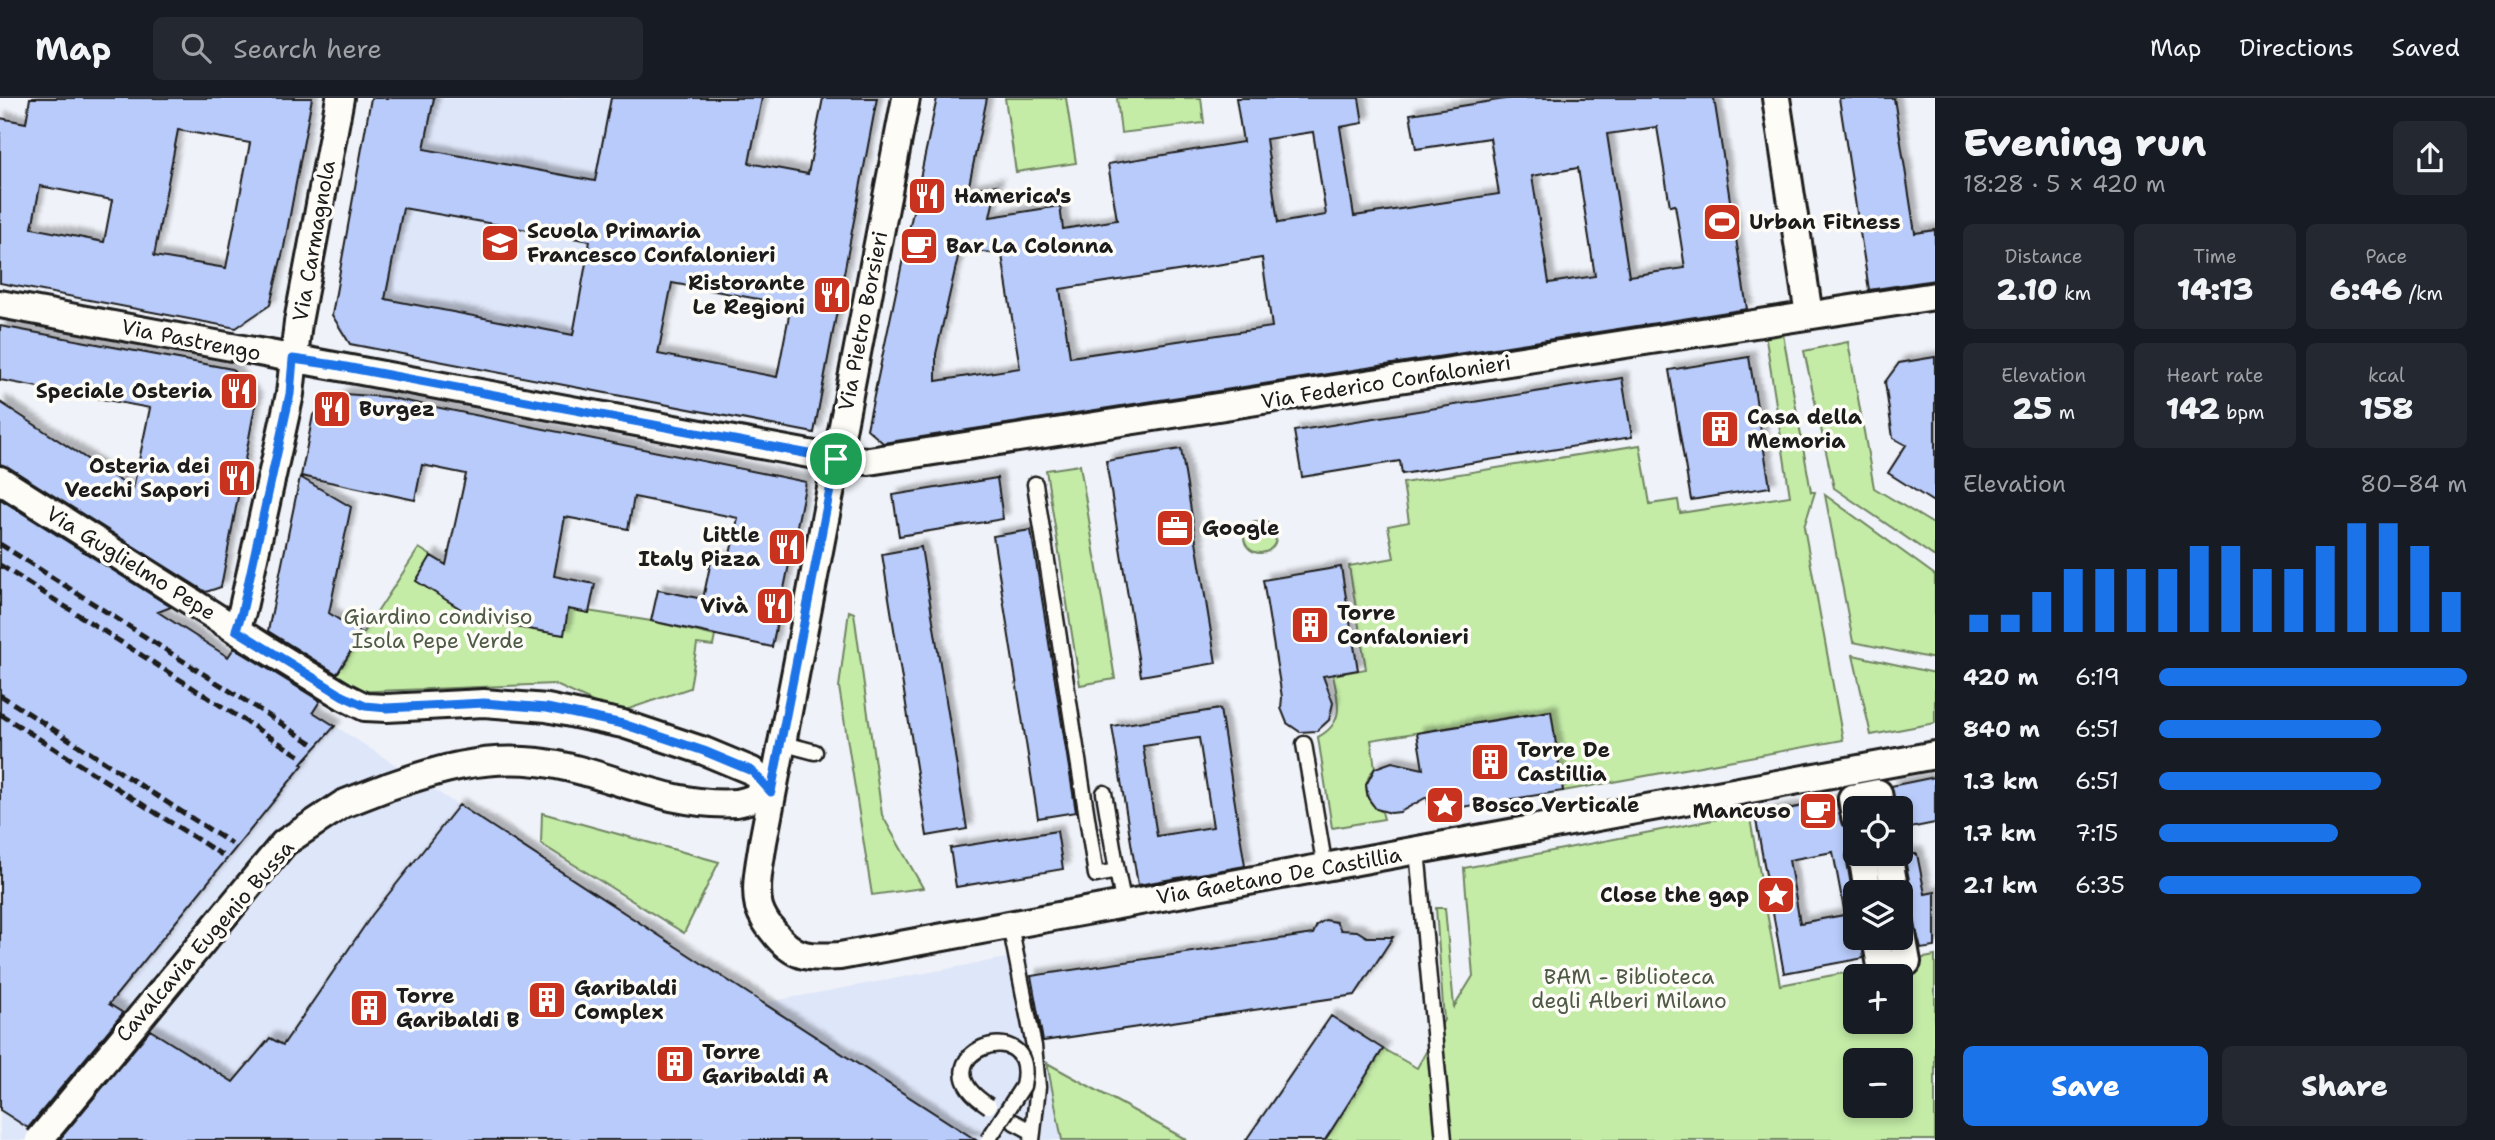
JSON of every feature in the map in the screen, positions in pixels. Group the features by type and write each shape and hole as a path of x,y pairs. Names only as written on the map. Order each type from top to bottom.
{"street":[{"name":"Via Carmagnola","path":"236,630 290,394 293,359 340,98"},
{"name":"Via Pietro Borsieri","path":"771,792 906,98"},
{"path":"1776,98 1810,315"},
{"name":"Via Federico Confalonieri","path":"836,459 869,461 1935,296"},
{"name":"Via Pastrengo","path":"0,304 836,459"},
{"name":"Via Guglielmo Pepe","path":"0,480 236,630 343,696 365,706 387,708 484,703 547,708 623,724 704,751 752,771 771,792"},
{"name":"Via Gaetano De Castillia","path":"771,792 757,883 759,906 766,922 793,952 805,957 839,957 1935,755"},
{"name":"Cavalcavia Eugenio Bussa","path":"39,1140 284,843 343,804 457,764 503,761 539,762 583,772 654,794 694,802 738,803 771,792"},
{"path":"1862,796 1878,793 1879,796"},
{"path":"1879,950 1881,966 1907,962 1905,950"}],"lane":[{"path":"1035,484 1096,875 1117,871"},
{"path":"781,743 815,752"},
{"path":"1304,744 1325,868"},
{"path":"1104,793 1124,905"},
{"path":"1417,850 1444,1140"},
{"path":"1010,925 1034,1046 1038,1087 1032,1136"},
{"path":"988,1140 1023,1086 1025,1075 1020,1056 1002,1044 984,1045 976,1050 966,1065 965,1074 970,1092 989,1106"},
{"path":"1014,1122 1032,1136"}],"shaded area":[{"name":"Scuola Primaria Francesco Confalonieri","path":"371,98 683,98 627,398 350,344 332,315"},
{"path":"0,539 318,744 335,726 545,861 376,1140 0,1140"},
{"path":"684,952 763,1003 1028,954 1041,1042 1062,1140 563,1140"}],"green space":[{"path":"1005,98 1066,98 1076,163 1016,172"},
{"path":"1117,98 1201,98 1204,123 1121,133"},
{"path":"1781,323 1811,492 1815,492 1804,527 1843,740 1563,791 1550,711 1371,740 1375,768 1368,780 1366,792 1371,803 1382,812 1384,819 1332,828 1318,737 1333,725 1338,710 1333,675 1366,669 1349,566 1394,558 1388,526 1409,522 1403,483 1640,445 1650,504 1678,500 1680,513 1790,496 1764,326"},
{"path":"1848,342 1874,488 1935,525 1935,557 1834,488 1804,351"},
{"path":"1080,465 1115,679 1080,685 1046,470"},
{"path":"1825,495 1935,575 1935,659 1853,642"},
{"path":"1260,521 1272,525 1276,537 1272,549 1260,553 1248,549 1244,537 1248,525"},
{"name":"Giardino condiviso Isola Pepe Verde","path":"419,548 498,597 651,621 715,636 713,646 697,644 690,688 617,713 554,684 351,692 333,680"},
{"path":"849,611 854,613 882,815 923,888 872,895 839,687"},
{"path":"1853,655 1935,673 1935,723 1871,735"},
{"path":"542,813 719,862 684,933 541,844"},
{"name":"BAM - Biblioteca degli Alberi Milano","path":"1749,813 1780,985 1843,973 1843,1034 1913,1034 1913,964 1892,964 1935,956 1935,1140 1325,1140 1383,1049 1417,1068 1444,1020 1436,908 1445,908 1454,1007 1473,976 1464,868"},
{"path":"1047,1063 1187,1140 1062,1140"}],"building":[{"path":"30,98 312,98 284,247 270,305 236,328 0,283 0,118 26,123","holes":["178,130 250,143 226,268 154,256","40,186 112,200 104,242 32,228"]},
{"path":"371,98 434,98 424,149 595,181 611,98 762,98 749,163 808,174 823,98 877,98 814,433 350,344 332,315","holes":["403,208 590,241 573,335 385,299","672,283 791,305 777,377 658,354"]},
{"path":"937,98 987,98 968,190 997,185 990,217 1060,206 1063,229 1117,220 1108,164 1243,142 1236,98 1359,98 1363,123 1340,127 1354,216 1499,194 1490,138 1416,149 1410,114 1511,98 1714,98 1747,309 883,443 867,429","holes":["1657,127 1670,206 1675,205 1685,268 1629,276 1607,134","1313,132 1326,215 1278,223 1266,139","1578,168 1595,276 1549,283 1532,176","960,248 1002,255 1020,368 936,381 936,354","1262,258 1272,327 1070,357 1060,289"]},
{"path":"1839,98 1894,98 1915,233 1935,230 1935,280 1869,290"},
{"path":"0,326 232,369 256,401 221,587 206,592 0,464 0,402 133,489 150,408 0,380"},
{"name":"Casa della Memoria","path":"1749,357 1770,487 1691,500 1669,370"},
{"path":"1935,357 1935,503 1888,473 1906,445 1893,438 1885,382 1899,363"},
{"path":"1622,378 1632,437 1402,474 1400,461 1302,477 1294,431"},
{"path":"344,394 386,397 806,482 772,647 651,621 658,590 703,599 712,556 729,559 738,518 634,497 628,529 565,517 554,576 595,584 589,613 568,609 564,635 480,621 416,581 431,556 446,565 466,474 422,465 415,500 301,476 313,415"},
{"path":"1181,449 1216,663 1141,676 1106,461"},
{"path":"300,477 351,507 329,613 361,634 337,674 268,631"},
{"path":"997,478 1003,519 899,536 893,495"},
{"path":"0,499 171,607 158,612 228,657 234,648 320,701 313,712 335,726 301,764 303,765 109,1004 123,1013 28,1128 0,1110"},
{"path":"1031,530 1076,812 1038,818 993,536"},
{"path":"921,547 967,829 927,836 882,554"},
{"name":"Torre Confalonieri","path":"1341,567 1358,670 1323,676 1333,703 1329,720 1317,731 1300,732 1287,723 1281,708 1282,697 1263,580"},
{"path":"1220,709 1245,866 1138,885 1112,726","holes":["1199,738 1213,827 1157,836 1143,746"]},
{"name":"Torre De Castillia","path":"1551,711 1563,791 1430,812 1427,797 1400,812 1391,813 1376,809 1368,798 1366,785 1375,768 1392,762 1423,769 1417,733"},
{"path":"1935,777 1935,823 1913,827 1913,796 1893,796 1891,786"},
{"path":"1836,800 1843,826 1843,866 1848,866 1850,880 1843,880 1843,905 1833,852 1789,860 1800,923 1843,915 1843,950 1863,950 1864,958 1784,973 1755,815"},
{"path":"459,805 976,1140 59,1140 150,1030 233,1082 270,1038 283,1045 372,915"},
{"path":"1057,831 1063,869 956,887 950,848"},
{"path":"1913,854 1917,854 1925,894 1935,892 1935,947 1921,949 1913,918 1913,880 1909,880 1906,866 1913,866"},
{"path":"1325,920 1336,922 1341,930 1357,931 1367,937 1393,937 1355,995 1043,1041 1031,976 1313,934 1317,925"},
{"path":"1331,1016 1383,1049 1325,1140 1246,1140"}],"railway":[{"path":"0,544 313,744"},
{"path":"0,565 303,758"},
{"path":"0,695 232,844"},
{"path":"0,714 222,855"}],"place":[{"name":"Hamerica's","path":"927,196"},
{"name":"Urban Fitness","path":"1722,222"},
{"name":"Scuola Primaria Francesco Confalonieri","path":"500,243"},
{"name":"Bar La Colonna","path":"919,246"},
{"name":"Ristorante Le Regioni","path":"832,295"},
{"name":"Speciale Osteria","path":"239,391"},
{"name":"Burgez","path":"332,409"},
{"name":"Casa della Memoria","path":"1720,429"},
{"name":"Osteria dei Vecchi Sapori","path":"237,478"},
{"name":"Google","path":"1175,528"},
{"name":"Little Italy Pizza","path":"787,547"},
{"name":"Vivà","path":"775,606"},
{"name":"Torre Confalonieri","path":"1310,625"},
{"name":"Torre De Castillia","path":"1490,762"},
{"name":"Bosco Verticale","path":"1445,805"},
{"name":"Mancuso","path":"1818,811"},
{"name":"Close the gap","path":"1776,895"},
{"name":"Garibaldi Complex","path":"547,1000"},
{"name":"Torre Garibaldi B","path":"369,1008"},
{"name":"Torre Garibaldi A","path":"675,1064"}],"route":[{"path":"293,359 836,459 771,792 752,771 704,751 623,724 547,708 484,703 387,708 365,706 343,696 236,630 290,394 293,359"}]}
